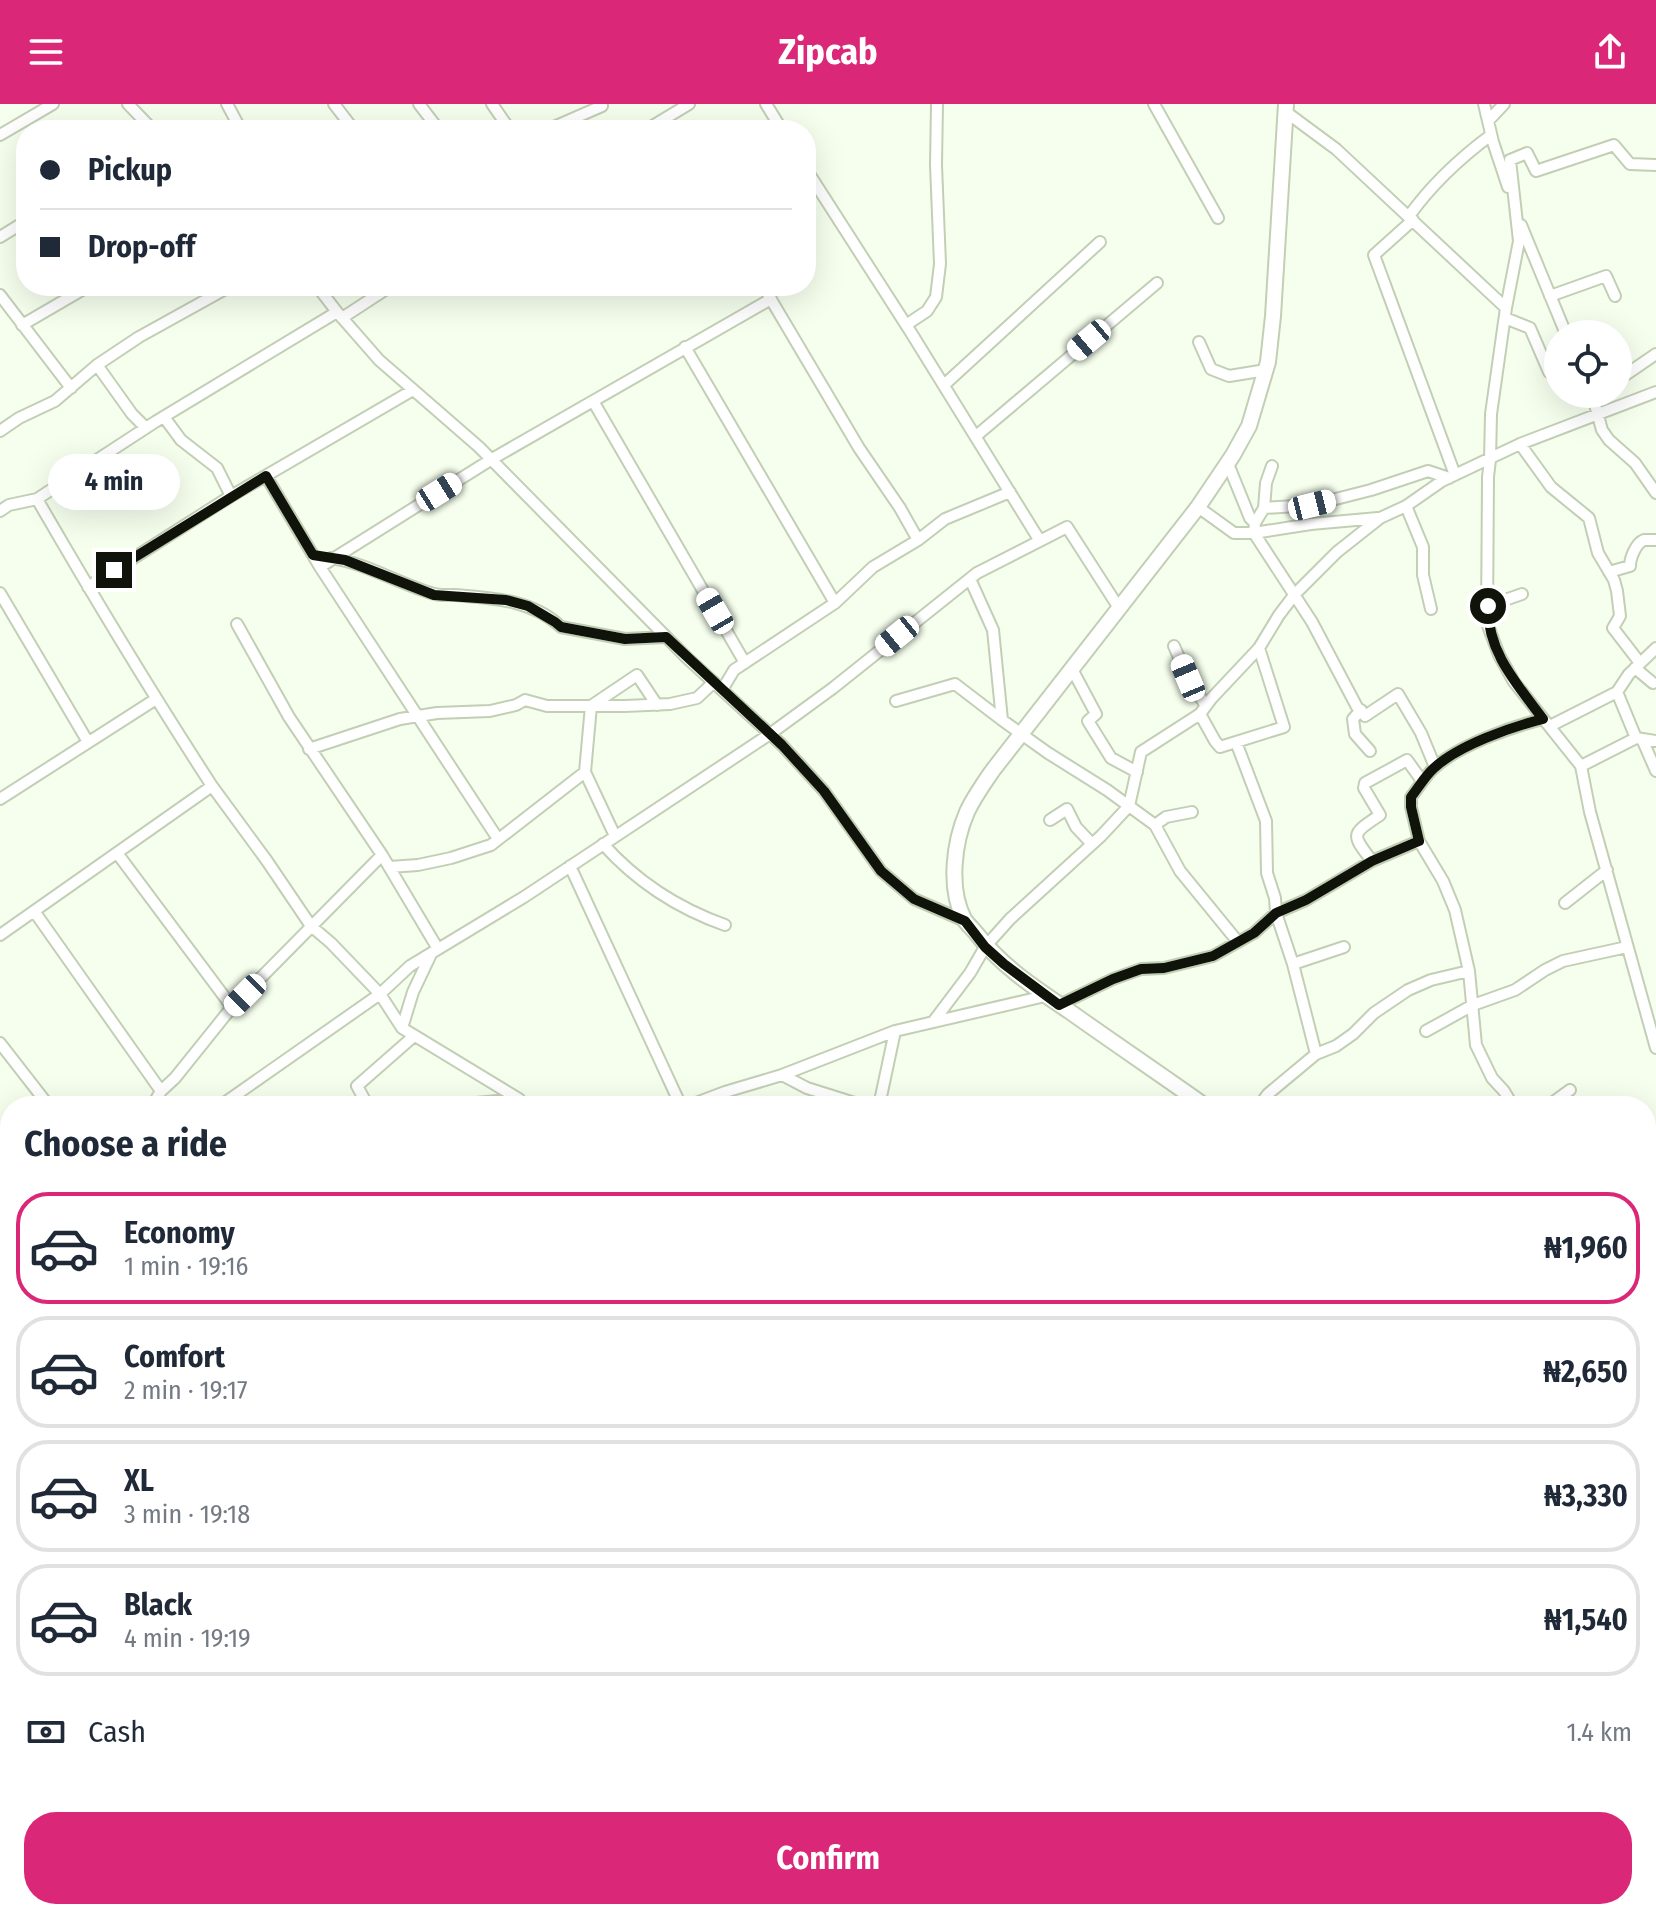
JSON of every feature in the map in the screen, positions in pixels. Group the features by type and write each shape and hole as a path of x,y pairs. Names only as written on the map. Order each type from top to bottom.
{"street":[{"path":"26,120 53,104"},
{"path":"128,104 143,120"},
{"path":"334,104 346,120"},
{"path":"419,104 431,120"},
{"path":"570,120 602,106 600,104"},
{"path":"668,120 688,104"},
{"path":"906,325 927,311 936,297 940,264 937,104"},
{"path":"1154,104 1218,218"},
{"path":"1484,104 1513,202 1560,320"},
{"path":"1488,121 1504,104"},
{"path":"1286,108 1411,218 1505,313 1530,328 1544,360"},
{"path":"1191,1096 1045,996 985,947 965,921 960,907 955,880 956,844 968,809 993,770 1198,507 1228,464 1249,426 1266,370 1273,316 1286,108"},
{"path":"1452,477 1374,255 1411,218 1443,175 1491,135"},
{"path":"1656,165 1630,164 1614,145 1536,171 1527,153 1510,160 1519,241 1491,414 1487,623 1499,655 1514,682 1581,766 1590,812 1627,947 1651,1015 1656,1048"},
{"path":"816,185 1040,541"},
{"path":"944,385 1100,242"},
{"path":"1550,296 1606,276 1615,296"},
{"path":"976,436 1157,283"},
{"path":"0,295 71,388"},
{"path":"22,325 72,296"},
{"path":"1,428 55,401 97,365 139,337 213,296"},
{"path":"325,296 379,360 492,459 666,637 770,734 824,791 881,871 914,899 965,921"},
{"path":"0,511 9,505 37,499 164,417 373,296"},
{"path":"769,296 859,448 918,540"},
{"path":"320,567 492,459 771,299"},
{"path":"1199,342 1211,369 1229,376 1266,370"},
{"path":"685,347 835,603"},
{"path":"1632,370 1656,354"},
{"path":"97,365 132,414 146,428"},
{"path":"88,587 231,496 413,390"},
{"path":"933,1022 970,973 985,947 1010,919 1129,806 1141,752 1203,710 1259,648 1295,594 1337,552 1380,518 1406,506 1452,477 1520,444 1656,392"},
{"path":"593,401 745,663"},
{"path":"1595,408 1602,430 1609,440 1635,463 1656,493"},
{"path":"164,417 181,440 217,468 231,496"},
{"path":"1520,444 1551,487 1589,518 1598,553 1617,591 1620,616 1613,628 1653,683"},
{"path":"1228,464 1254,528 1295,594 1357,707 1365,716 1398,694 1421,733 1435,767"},
{"path":"1254,528 1264,508 1266,483 1272,466"},
{"path":"1264,508 1312,505 1428,471 1452,477"},
{"path":"266,476 320,567 498,839"},
{"path":"309,749 400,719 437,713 490,711 525,700 547,706 591,706 657,705 697,698 835,603 873,567 918,540 945,519 1010,492"},
{"path":"37,499 156,699 212,786 311,926 380,994 402,1028 512,1096"},
{"path":"1406,506 1423,547 1423,575 1431,609"},
{"path":"1198,507 1234,533 1254,528 1380,518"},
{"path":"234,1096 380,994 410,966 524,897 770,734 970,579 1067,527 1119,608"},
{"path":"1609,572 1630,566 1640,543 1656,540"},
{"path":"313,555 345,560 434,595 506,600 528,606 561,627 625,639 666,637"},
{"path":"970,579 993,630 1002,720"},
{"path":"0,593 88,742"},
{"path":"1488,606 1522,594"},
{"path":"237,624 309,749 382,855 435,950"},
{"path":"1174,646 1217,744 1222,746 1284,727 1259,648"},
{"path":"1507,1096 1492,1078 1476,1045 1469,971 1455,910 1443,881 1419,841 1411,797 1435,767 1450,756 1524,723 1547,722 1617,692 1629,674 1656,648"},
{"path":"1072,669 1096,714 1088,721 1111,758 1137,772"},
{"path":"591,706 637,675 657,705"},
{"path":"896,701 955,684 1021,734 1129,806 1155,825 1180,871 1238,942"},
{"path":"1617,692 1656,771"},
{"path":"2,795 156,699"},
{"path":"591,706 585,772 615,836"},
{"path":"1361,710 1353,719 1355,734 1370,751"},
{"path":"1581,766 1639,738 1656,741"},
{"path":"1236,742 1266,821 1267,873 1316,1054"},
{"path":"1372,861 1359,844 1358,831 1380,815 1364,788 1365,783 1407,760 1422,781"},
{"path":"389,867 451,858 491,845 585,772"},
{"path":"0,935 212,786"},
{"path":"1050,820 1067,809 1076,827 1092,844"},
{"path":"1155,825 1166,817 1192,812"},
{"path":"1059,1005 1141,969 1164,968 1213,956 1254,933 1276,913 1306,900 1372,861 1419,841"},
{"path":"603,844 622,865 651,888 725,925"},
{"path":"117,853 232,1007"},
{"path":"158,1096 232,1007 382,855"},
{"path":"570,866 676,1096"},
{"path":"1565,903 1607,870"},
{"path":"34,911 161,1091"},
{"path":"1293,964 1344,947"},
{"path":"1426,1031 1473,1005 1515,990 1563,961 1627,947"},
{"path":"402,1028 413,992 435,950"},
{"path":"1266,1096 1316,1054 1344,1040 1374,1013 1408,990 1431,980 1469,971"},
{"path":"714,1096 782,1075 895,1031 1045,996"},
{"path":"881,1096 895,1031"},
{"path":"362,1096 357,1086 414,1036"},
{"path":"0,1043 41,1096"},
{"path":"782,1075 832,1096"},
{"path":"1562,1096 1570,1090"}],"route":[{"path":"114,570 266,476 313,555 345,560 434,595 506,600 528,606 561,627 625,639 666,637 782,745 824,791 881,871 914,899 965,921 985,947 1004,964 1059,1005 1141,969 1164,968 1213,956 1254,933 1276,913 1306,900 1372,861 1419,841 1411,797 1435,767 1450,756 1496,734 1543,719 1514,682 1499,655 1487,623 1488,606"}]}
